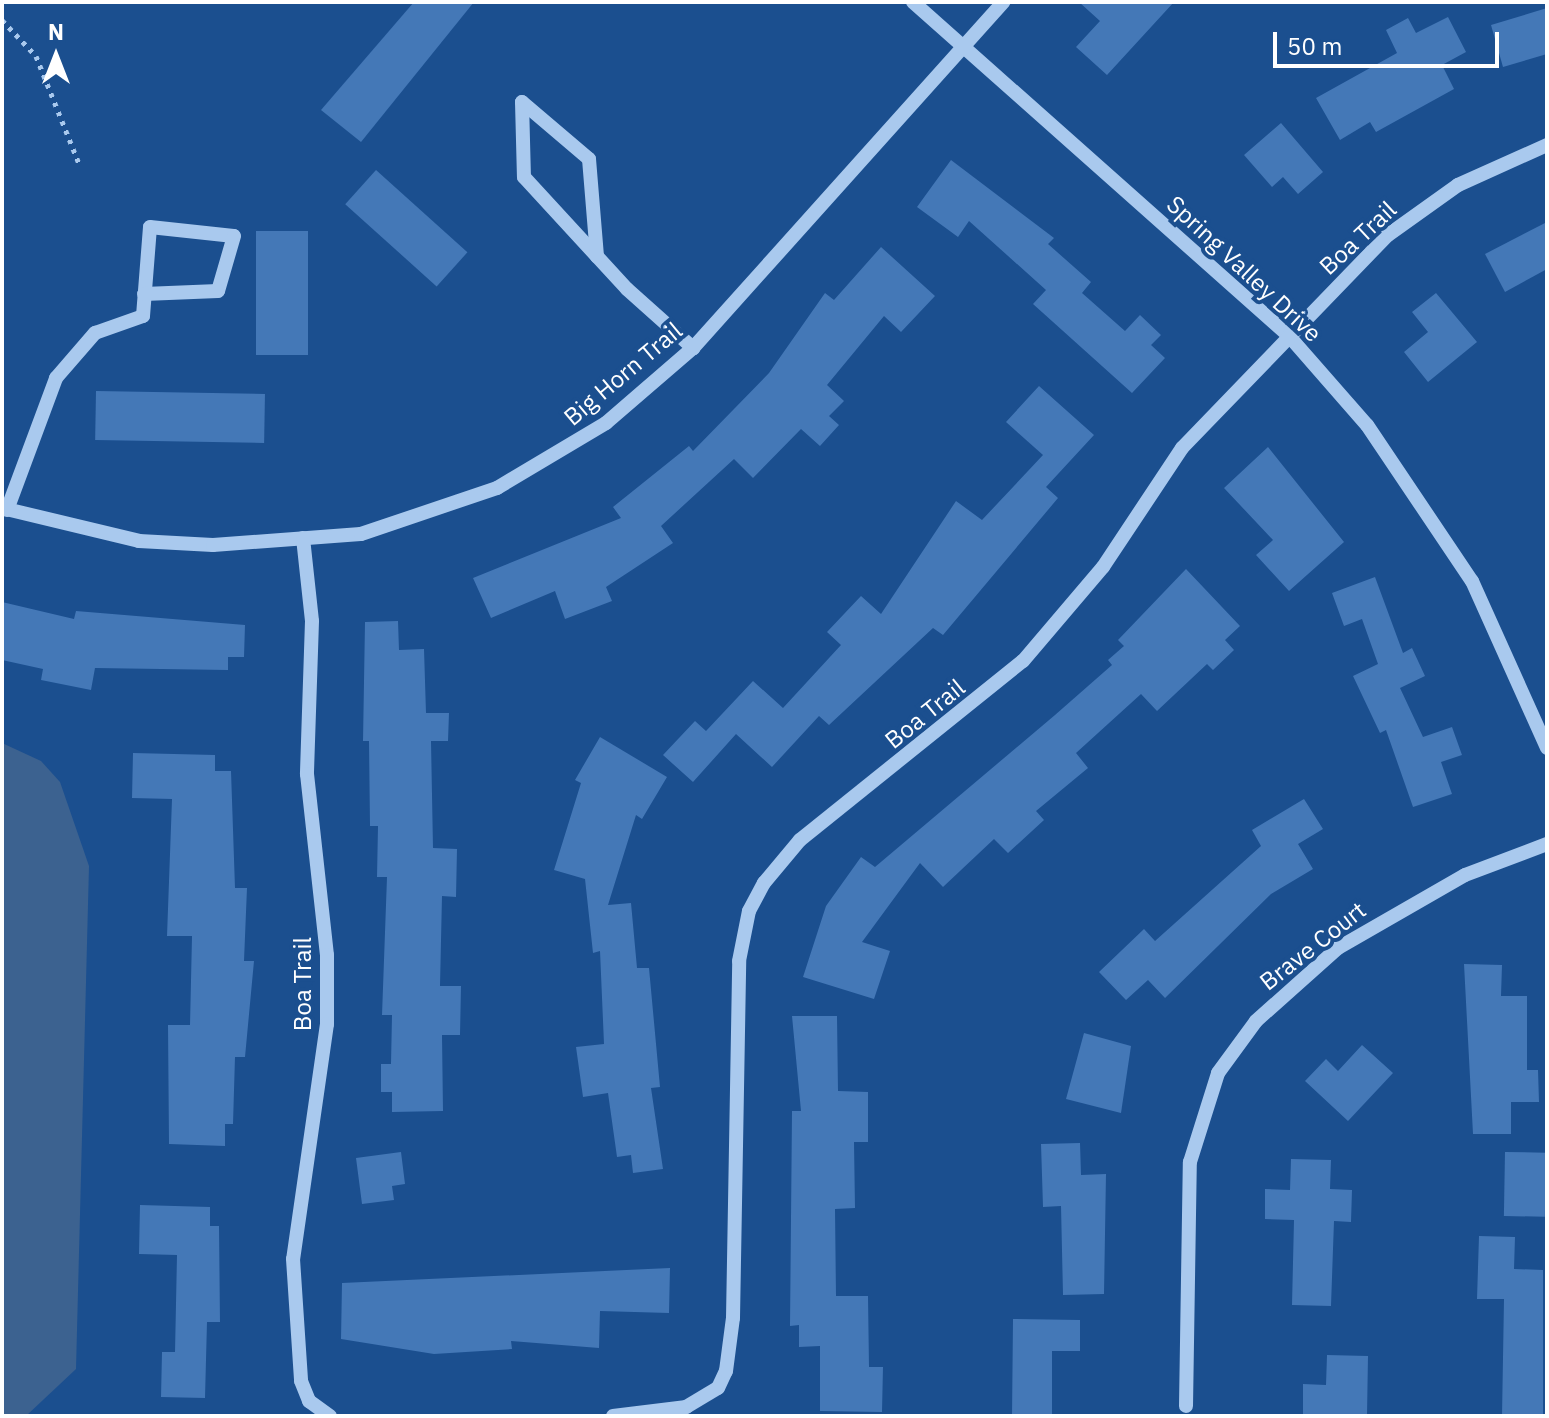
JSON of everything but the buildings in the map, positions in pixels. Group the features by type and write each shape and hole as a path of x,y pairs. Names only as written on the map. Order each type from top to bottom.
{"street":[{"name":"Spring Valley Drive","path":"913,2 1289,336 1434,516 1501,635 1547,748"},
{"name":"Big Horn Trail","path":"4,509 139,541 303,538 393,526 497,488 606,423 693,348 1003,2"},
{"path":"597,257 589,159 522,102 524,177 597,257 693,348"},
{"name":"Boa Trail","path":"613,1416 686,1407 718,1388 726,1371 733,1318 739,961 749,911 764,883 800,840 1023,661 1103,567 1182,448 1289,336 1424,207 1547,145"},
{"path":"4,509 56,378 95,333 143,316 144,294 150,227 234,236 218,291 144,294"},
{"name":"Boa Trail","path":"303,538 312,621 307,774 327,955 327,1024 293,1259 301,1381 309,1401 330,1416"},
{"name":"Brave Court","path":"1186,1406 1190,1162 1218,1073 1265,1012 1338,948 1465,875 1547,844"}],"path":[{"path":"2,20 36,56 80,166"}],"water":[{"path":"2,743 41,761 60,782 89,866 76,1369 26,1416 2,1416"}]}
